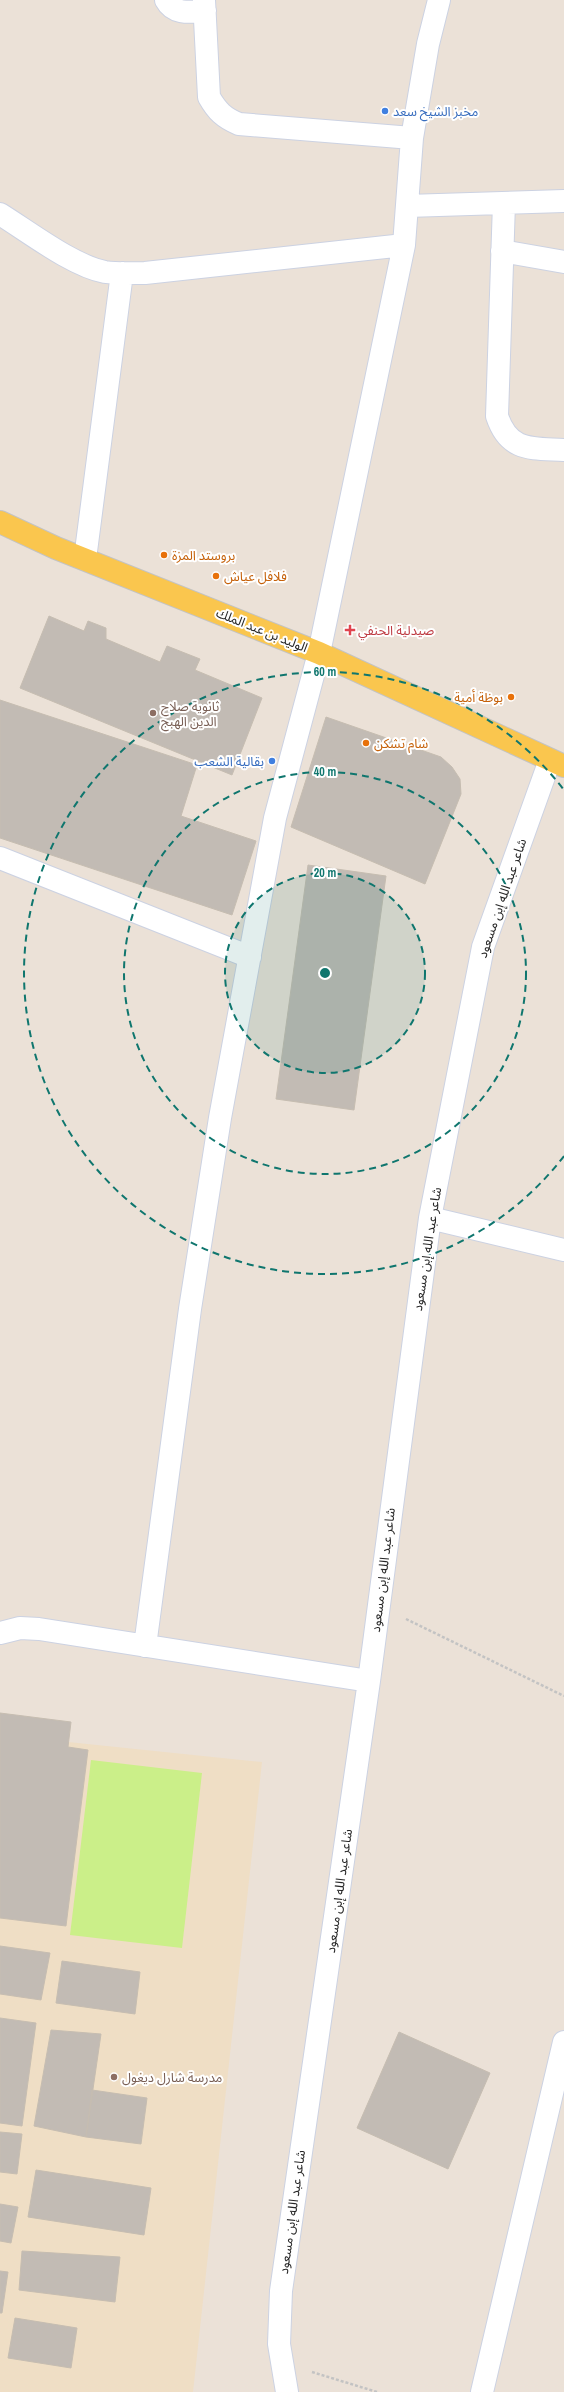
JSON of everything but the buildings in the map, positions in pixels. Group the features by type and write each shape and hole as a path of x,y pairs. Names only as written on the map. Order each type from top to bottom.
{"main road":[{"name":"الوليد بن عبد الملك","path":"0,522 85,559 320,653 557,763"}],"street":[{"path":"166,0 174,9 182,12 205,5 209,97 216,110 226,119 239,124 412,138"},
{"path":"145,1646 190,1309 220,1118 275,818 320,653 404,245 412,138 428,44 439,0"},
{"path":"407,206 564,201"},
{"path":"504,203 497,416 502,429 517,444 525,448 564,450"},
{"path":"0,214 84,266 105,272 145,273 404,245"},
{"path":"502,251 564,262"},
{"path":"85,559 122,273"},
{"name":"شاعر عبد الله إبن مسعود","path":"286,2392 279,2344 281,2292 369,1681 430,1218 483,947 557,763"},
{"path":"0,858 250,957"},
{"path":"430,1218 564,1250"},
{"path":"0,1632 20,1628 39,1629 369,1681"},
{"path":"482,2392 564,2042"}],"path":[{"path":"379,1605 564,1696"},
{"path":"306,2371 377,2392"}],"shaded area":[{"name":"مدرسة شارل ديغول","path":"0,1713 68,1742 262,1762 193,2392 0,2392"}],"green space":[{"path":"91,1760 202,1773 182,1948 70,1935"}],"place":[{"name":"مخبز الشيخ سعد","path":"385,111"},
{"name":"بروستد المزة","path":"164,555"},
{"name":"فلافل عياش","path":"216,576"},
{"name":"صيدلية الحنفي","path":"350,630"},
{"name":"بوظة أمية","path":"511,697"},
{"name":"ثانوية صلاح الدين الهبج","path":"153,713"},
{"name":"شام تشكن","path":"366,743"},
{"name":"بقالية الشعب","path":"272,761"},
{"name":"مدرسة شارل ديغول","path":"114,2077"}]}
